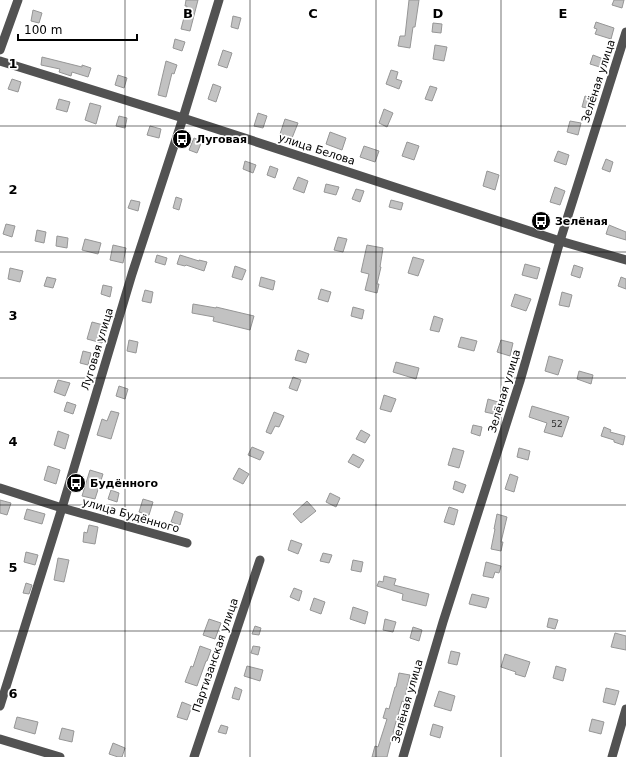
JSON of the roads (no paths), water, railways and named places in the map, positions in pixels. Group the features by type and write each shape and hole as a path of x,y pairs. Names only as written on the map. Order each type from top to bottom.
{"street":[{"path":"0,50 18,0"},
{"name":"Луговая улица","path":"0,706 62,508 132,274 183,118 219,0"},
{"name":"Зелёная улица","path":"403,757 443,622 520,381 560,241 626,32"},
{"name":"улица Белова","path":"0,61 183,118 560,241 626,260"},
{"name":"улица Будённого","path":"0,488 62,508 187,543"},
{"name":"Партизанская улица","path":"194,757 260,560"},
{"path":"612,757 626,709"},
{"path":"0,739 60,757"}],"place":[{"name":"Луговая","path":"182,139"},
{"name":"Зелёная","path":"541,221"},
{"name":"Будённого","path":"76,483"}]}
